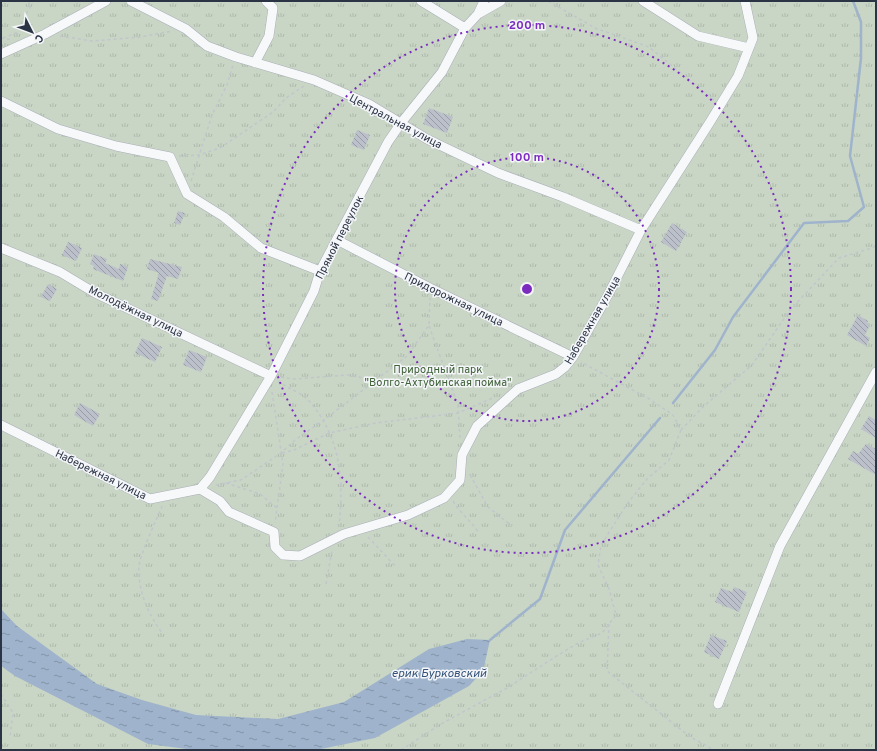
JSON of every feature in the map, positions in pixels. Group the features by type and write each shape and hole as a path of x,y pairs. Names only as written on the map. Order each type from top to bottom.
{"street":[{"path":"1,54 45,34 106,1"},
{"name":"Центральная улица","path":"131,1 186,29 207,46 236,57 314,80 369,104 426,139 498,173 563,197 641,230"},
{"path":"255,63 269,36 273,8 266,1"},
{"path":"421,1 465,28"},
{"name":"Прямой переулок","path":"478,14 484,1"},
{"name":"Прямой переулок","path":"200,489 210,477 271,376 314,291 320,271 388,142 401,123 442,72 465,28 478,14 501,1"},
{"path":"643,1 698,36 749,48"},
{"name":"Набережная улица","path":"274,532 275,547 283,555 300,556 344,534 408,515 444,498 460,480 462,455 477,426 518,389 556,374 565,367 573,357 608,295 641,230 738,76 753,38 745,1"},
{"path":"1,100 58,129 116,146 170,157 186,194 224,217 261,248 320,271"},
{"name":"Придорожная улица","path":"337,240 430,288 573,357"},
{"name":"Молодёжная улица","path":"1,248 60,272 95,292 271,376"},
{"path":"718,704 780,546 876,372"},
{"name":"Набережная улица","path":"1,425 150,499 200,489"},
{"path":"200,489 209,493 220,501 230,512 274,532"}],"path":[{"path":"3,38 16,33 30,7 29,1"},
{"path":"548,1 595,28 649,47 720,106"},
{"path":"45,34 92,41 140,37 186,29"},
{"path":"186,194 212,115 227,85 236,57"},
{"path":"170,157 199,155 220,148 273,112 286,98 314,80"},
{"path":"401,750 441,724 506,688 578,643 602,633 616,615 609,590 598,565 601,545 627,504 647,480 670,460 681,430 704,406 752,365 790,310 839,258 872,248 876,245"},
{"path":"430,288 429,325 458,405 460,439"},
{"path":"200,489 241,480 281,453 295,440 324,420 407,356 429,325"},
{"path":"573,357 651,400 673,415 681,430"},
{"path":"271,376 294,379 348,376 376,380"},
{"path":"271,376 308,400 324,420 338,453 342,499 339,526 334,539 326,584"},
{"path":"272,390 282,464 274,532"},
{"path":"281,453 294,450 329,433 376,423 458,413 499,396"},
{"path":"467,469 473,483 488,507 512,526"},
{"path":"224,483 260,494 277,508"},
{"path":"455,486 453,502 479,533"},
{"path":"162,633 150,615 142,595 138,566 164,501"},
{"path":"361,530 396,567"},
{"path":"609,624 607,671 688,736 714,750"},
{"path":"1,694 13,713 10,738"}],"green space":[{"name":"Природный парк \"Волго-Ахтубинская пойма\"","path":"1,1 876,1 876,750 1,750"}],"water":[{"name":"ерик Бурковский","path":"1,609 17,626 97,684 142,700 196,715 278,719 344,702 429,649 467,639 490,640 483,671 469,686 375,738 316,750 195,750 148,744 15,676 1,666"}],"building":[{"path":"429,108 453,117 447,133 423,124"},
{"path":"357,130 370,135 364,150 351,145"},
{"path":"178,211 185,213 180,225 174,223"},
{"path":"672,223 687,232 676,251 661,242"},
{"path":"68,242 82,248 76,261 62,255"},
{"path":"94,254 107,259 105,263 119,269 120,264 128,267 123,281 93,269 94,266 90,264"},
{"path":"150,259 182,267 178,279 167,276 158,301 151,299 159,273 147,269"},
{"path":"48,284 57,289 50,301 41,297"},
{"path":"858,315 868,321 867,323 870,325 865,335 870,338 866,346 847,335"},
{"path":"142,338 162,347 155,362 135,353"},
{"path":"189,350 207,357 201,372 183,365"},
{"path":"80,403 100,414 93,426 74,415"},
{"path":"869,416 876,420 876,438 861,429"},
{"path":"866,444 876,449 876,475 848,459 853,451 858,454"},
{"path":"734,587 747,592 739,612 715,602 721,588 732,592"},
{"path":"711,635 727,641 719,659 704,652"}],"waterway":[{"path":"673,403 715,350 733,317 804,223 848,221 864,207 850,156 861,58 861,22 853,1"},
{"path":"490,640 540,599 565,530 660,418"}]}
